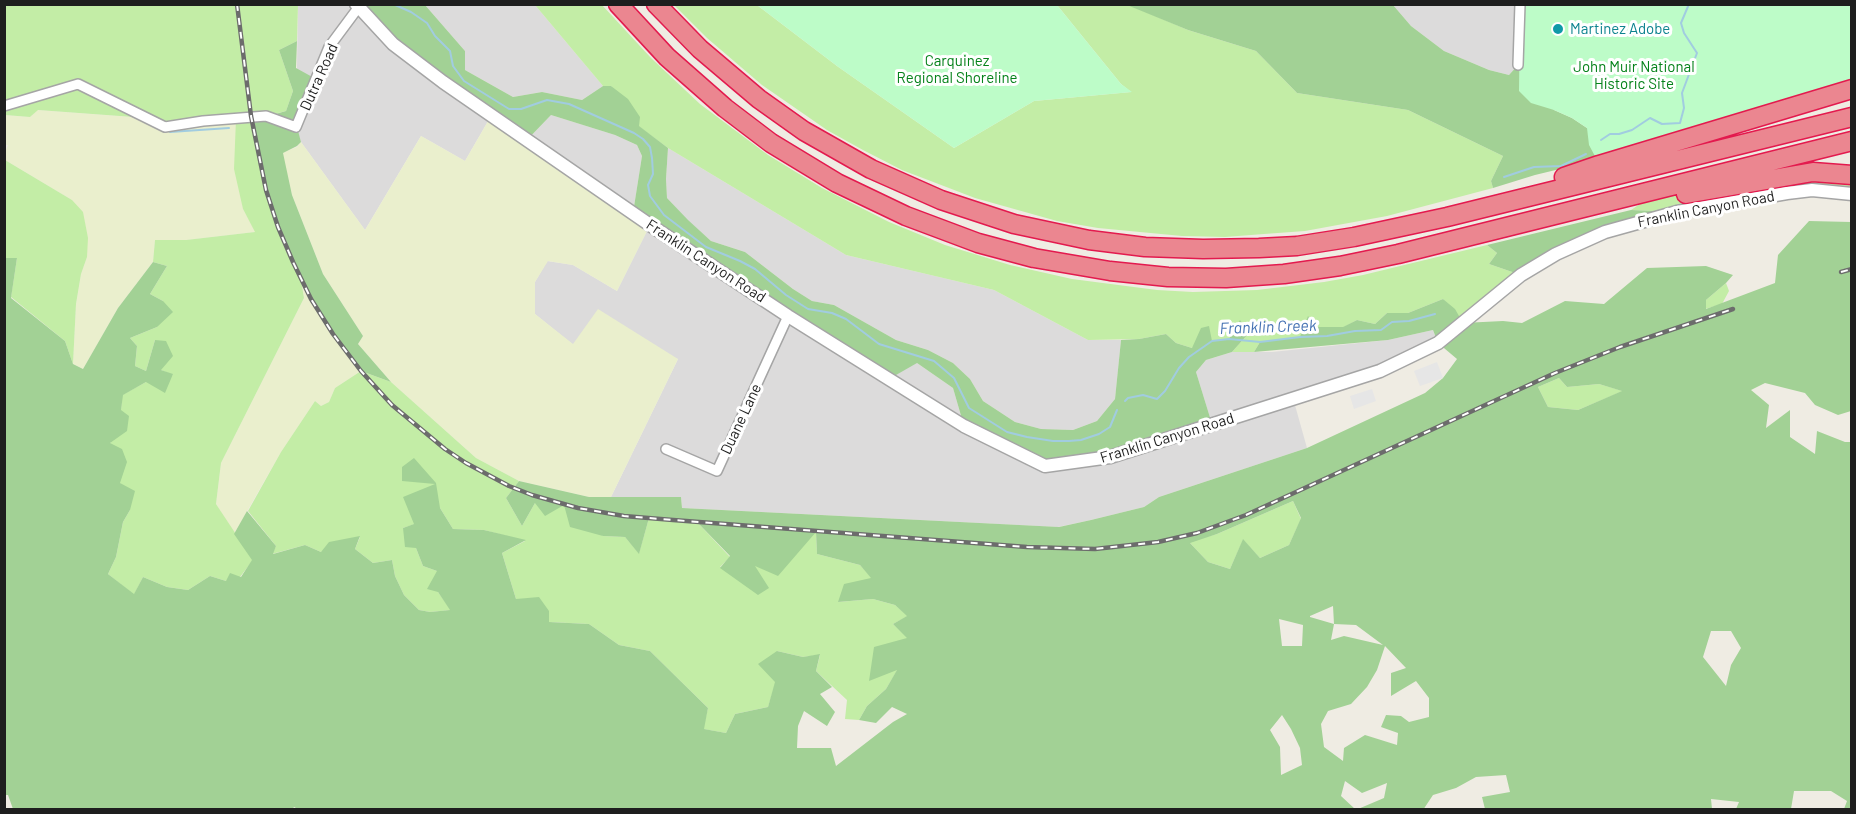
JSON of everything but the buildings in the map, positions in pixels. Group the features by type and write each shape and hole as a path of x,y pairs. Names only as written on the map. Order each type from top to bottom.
{"highway":[{"path":"618,4 667,57 710,96 756,132 854,192 906,216 969,240 1034,258 1091,269 1206,278 1264,276 1360,263 1851,141"},
{"path":"656,4 693,43 774,110 821,141 872,169 959,207 1014,224 1079,238 1136,246 1240,249 1335,241 1466,213 1851,117"},
{"path":"1466,213 1599,165 1851,88"},
{"path":"1566,212 1813,172 1851,175"}],"street":[{"path":"1518,65 1521,4"},
{"name":"Dutra Road","path":"4,106 78,84 165,127 203,121 266,116 296,127 329,47 357,6"},
{"name":"Franklin Canyon Road","path":"357,6 393,44 453,89 650,225 788,316 964,426 1045,466 1110,458 1380,371 1438,343 1521,274 1556,254 1605,232 1677,212 1812,190 1851,194"},
{"name":"Duane Lane","path":"666,449 717,471 788,316"}],"shaded area":[{"path":"298,5 356,5 491,116 465,161 421,136 365,230 301,142 296,127"},
{"path":"425,5 535,5 603,86 582,100 542,92 513,97 465,70 465,51"},
{"path":"1393,5 1520,5 1518,65 1509,75 1489,70 1444,51 1411,26"},
{"path":"551,115 615,135 637,145 642,156 633,213 526,141"},
{"path":"668,148 846,255 994,290 1088,340 1121,340 1115,399 1097,421 1073,430 1041,429 1015,422 983,401 970,379 953,363 928,350 896,340 834,305 812,301 745,252 711,241 667,198"},
{"path":"650,225 917,363 953,388 964,426 1045,466 1212,424 1196,372 1206,360 1232,352 1272,352 1388,340 1433,330 1438,343 1293,398 1307,448 1159,497 1144,507 1091,520 1058,527 682,508 681,497 611,497 678,359 573,345 535,314 535,282 547,261 573,265 617,291"},
{"path":"1437,362 1443,378 1420,386 1414,371"},
{"path":"1372,389 1376,401 1354,409 1350,396"}],"green space":[{"path":"422,4 465,51 465,70 513,97 542,92 582,100 603,86 611,86 628,99 640,117 639,126 668,148 667,198 711,241 745,252 812,301 834,305 896,340 928,350 953,363 970,379 983,401 1015,422 1041,429 1073,430 1097,421 1115,399 1121,340 1166,334 1176,343 1192,348 1201,328 1209,326 1212,341 1229,339 1240,320 1249,333 1232,352 1206,360 1196,372 1212,424 1110,457 1045,466 964,426 953,388 917,363 889,379 633,213 642,156 637,145 615,135 551,115 526,141 443,82 356,5"},
{"path":"1127,4 1188,30 1256,51 1297,93 1408,110 1503,156 1491,181 1493,188 1387,216 1305,231 1225,237 1182,236 1098,228 1057,221 975,198 902,170 827,130 762,85 707,38 674,5 757,5 837,66 954,148 1034,101 1131,92 1121,84 1057,5"},
{"path":"4,5 298,5 297,41 279,50 293,91 286,111 266,116 257,151 272,209 301,280 304,298 221,463 216,504 253,560 240,577 226,581 210,576 188,590 167,587 143,577 134,595 108,574 116,557 123,522 130,510 110,444 121,410 122,395 146,382 173,375 161,370 155,340 146,371 135,366 137,346 130,338 157,327 163,301 150,294 167,266 153,262 155,240 186,240 255,232 243,209 234,169 236,119 165,127 147,118 38,110 30,117 5,115"},
{"path":"535,5 602,5 651,58 700,104 768,155 822,188 889,222 945,245 1010,265 1072,279 1157,290 1193,292 1257,290 1363,275 1487,245 1497,253 1489,264 1521,275 1463,323 1443,299 1408,313 1387,313 1375,324 1357,320 1344,327 1317,327 1300,337 1260,342 1254,352 1232,352 1249,333 1192,348 1176,343 1166,334 1139,339 1088,340 994,290 846,255 668,148 638,126 611,86 603,86"},
{"name":"Carquinez Regional Shoreline","path":"757,5 1057,5 1121,84 1132,92 1034,101 954,148 837,66"},
{"path":"1127,5 1393,5 1411,26 1444,51 1489,70 1509,75 1518,65 1554,110 1587,128 1600,105 1597,160 1493,188 1491,181 1503,156 1408,110 1297,93 1256,51 1188,30"},
{"name":"John Muir National Historic Site","path":"1520,5 1851,5 1851,80 1791,102 1597,160 1589,145 1587,128 1572,118 1531,103 1519,91"},
{"path":"297,41 296,68 316,79 297,127 301,142 283,153 292,195 323,274 363,336 358,344 391,382 361,371 322,317 293,262 266,190 252,125 254,120 286,111 293,91 279,50"},
{"path":"37,110 147,118 236,119 243,209 256,232 186,240 155,240 153,262 118,308 83,369 73,364 76,304 81,274 87,257 72,200 5,160 8,145 5,145 5,115 30,117"},
{"path":"491,116 650,225 617,291 573,265 548,261 535,282 535,314 573,344 598,309 678,359 611,497 589,497 519,481 476,458 391,382 358,344 363,336 323,274 292,195 282,153 297,147 301,142 365,230 421,136 465,161"},
{"path":"5,160 72,200 83,212 88,238 87,257 81,274 76,304 73,364 65,341 11,297 17,258 5,258"},
{"path":"1813,172 1851,175 1851,194 1812,190 1677,212 1631,210 1646,200"},
{"path":"1631,210 1677,212 1620,227 1521,275 1489,264 1497,253 1487,245"},
{"path":"1809,221 1851,222 1851,411 1838,415 1815,405 1805,393 1765,383 1751,390 1769,405 1766,428 1790,410 1790,437 1815,454 1817,431 1845,442 1851,442 1851,809 1844,809 1847,801 1831,791 1794,791 1791,809 1736,809 1739,802 1711,799 1712,809 1485,809 1482,797 1510,792 1506,775 1476,777 1456,788 1433,795 1423,810 1358,809 1384,798 1387,783 1362,793 1345,781 1341,796 1355,809 300,810 294,807 292,810 13,809 8,795 4,795 4,258 17,258 11,298 65,341 73,364 83,369 118,308 153,262 167,266 150,294 163,301 173,312 157,327 130,338 137,346 135,366 146,371 155,340 166,341 173,356 161,370 173,374 165,393 146,382 123,395 121,410 129,416 127,431 110,443 122,449 127,462 120,483 135,491 130,510 123,522 116,557 108,574 134,594 143,577 167,587 188,590 210,576 226,581 230,573 241,577 252,560 234,534 247,511 276,546 273,554 305,545 321,552 329,542 360,536 355,549 373,563 392,560 395,576 404,595 419,610 430,612 450,610 438,592 427,589 437,571 423,566 416,548 405,547 403,528 414,524 403,497 435,484 402,481 402,467 414,458 436,483 440,508 453,529 484,530 526,540 502,553 516,599 539,597 549,611 549,622 589,624 619,645 650,651 708,708 704,729 726,733 735,714 768,707 775,682 758,664 777,651 803,657 820,654 816,671 832,687 820,694 835,712 827,726 804,711 798,726 797,748 831,748 836,766 893,722 907,714 892,707 876,723 859,720 867,706 886,689 897,670 869,681 874,647 907,638 893,624 907,616 895,605 873,599 838,602 844,584 871,578 860,565 817,554 816,532 778,576 755,566 769,588 758,595 720,568 730,556 697,522 649,518 639,554 625,537 603,536 570,527 564,505 545,516 535,503 522,526 506,498 519,481 589,497 681,497 682,508 1059,527 1144,507 1159,497 1307,448 1425,393 1443,378 1457,359 1438,343 1433,330 1388,340 1254,352 1260,342 1300,337 1308,316 1317,327 1343,327 1357,320 1375,324 1387,313 1408,313 1443,299 1455,309 1463,323 1503,321 1522,323 1565,301 1604,304 1647,268 1706,266 1733,275 1706,300 1706,309 1775,283 1778,255","holes":["1559,378 1567,387 1599,384 1622,391 1578,410 1548,407 1538,387","1293,501 1301,518 1289,545 1260,558 1243,539 1230,569 1208,562 1190,543 1217,534","1333,606 1334,624 1310,616","1279,619 1303,625 1302,646 1282,646","1334,624 1356,625 1383,645 1344,636 1331,640","1711,631 1731,631 1741,648 1731,665 1726,686 1703,657","1385,646 1406,668 1391,673 1391,696 1416,681 1429,698 1429,717 1409,722 1401,716 1386,715 1381,727 1398,733 1397,745 1365,735 1344,748 1343,761 1324,747 1321,724 1328,711 1351,704 1367,687 1377,670","1282,715 1300,748 1302,765 1281,775 1280,747 1270,730"]},
{"path":"301,280 333,334 361,371 335,388 329,402 321,406 315,401 281,452 234,534 216,504 221,463 304,298"},
{"path":"1726,283 1729,291 1722,304 1705,309 1706,300"},
{"path":"361,371 391,382 476,458 519,481 506,498 522,526 535,503 564,505 603,536 625,537 639,553 649,518 697,522 730,557 720,567 754,565 816,531 817,554 860,565 872,578 838,602 873,599 895,605 908,616 893,624 908,638 898,669 886,689 867,706 859,720 845,719 847,700 816,671 820,655 803,657 777,651 776,682 768,707 735,714 726,733 703,729 708,708 650,651 619,645 589,624 549,622 516,599 502,553 525,541 484,530 453,529 440,508 415,524 403,528 416,548 423,566 437,571 438,592 451,610 430,612 419,610 404,595 395,576 392,560 373,563 355,549 360,537 321,552 305,545 272,554 276,546 248,511 281,452 315,401 321,406 329,402 335,388"},
{"path":"1559,378 1567,387 1599,384 1623,391 1578,410 1548,407 1538,387"},
{"path":"1293,501 1301,519 1289,545 1260,558 1243,540 1230,569 1208,562 1189,542 1217,534"}],"waterway":[{"name":"Franklin Creek","path":"393,4 427,23 435,36 450,51 453,66 464,81 509,109 521,109 547,100 569,104 643,139 650,147 652,158 653,174 648,185 650,196 664,215 706,247 755,269 786,295 808,309 832,313 846,319 879,344 934,361 954,378 969,408 1007,432 1053,441 1081,440 1099,434 1110,427 1117,410"},
{"name":"Franklin Creek","path":"1601,140 1610,134 1632,130 1650,118 1662,124 1680,123 1684,108 1682,93 1697,53 1684,33 1681,23 1689,4"},
{"path":"170,132 229,128"},
{"name":"Franklin Creek","path":"1504,177 1534,167 1561,166 1586,154"},
{"name":"Franklin Creek","path":"1125,401 1128,398 1143,395 1157,399 1189,357 1212,341 1229,339 1260,342 1381,330 1392,322 1409,321 1435,314"}],"railway":[{"path":"237,4 251,116 266,190 293,262 311,299 333,334 361,371 392,405 445,449 509,486 578,508 624,516 1027,547 1095,549 1158,542 1197,533 1246,515 1555,373 1620,347 1733,309"},
{"path":"1841,272 1852,269"}],"place":[{"name":"Martinez Adobe","path":"1558,29"}]}
